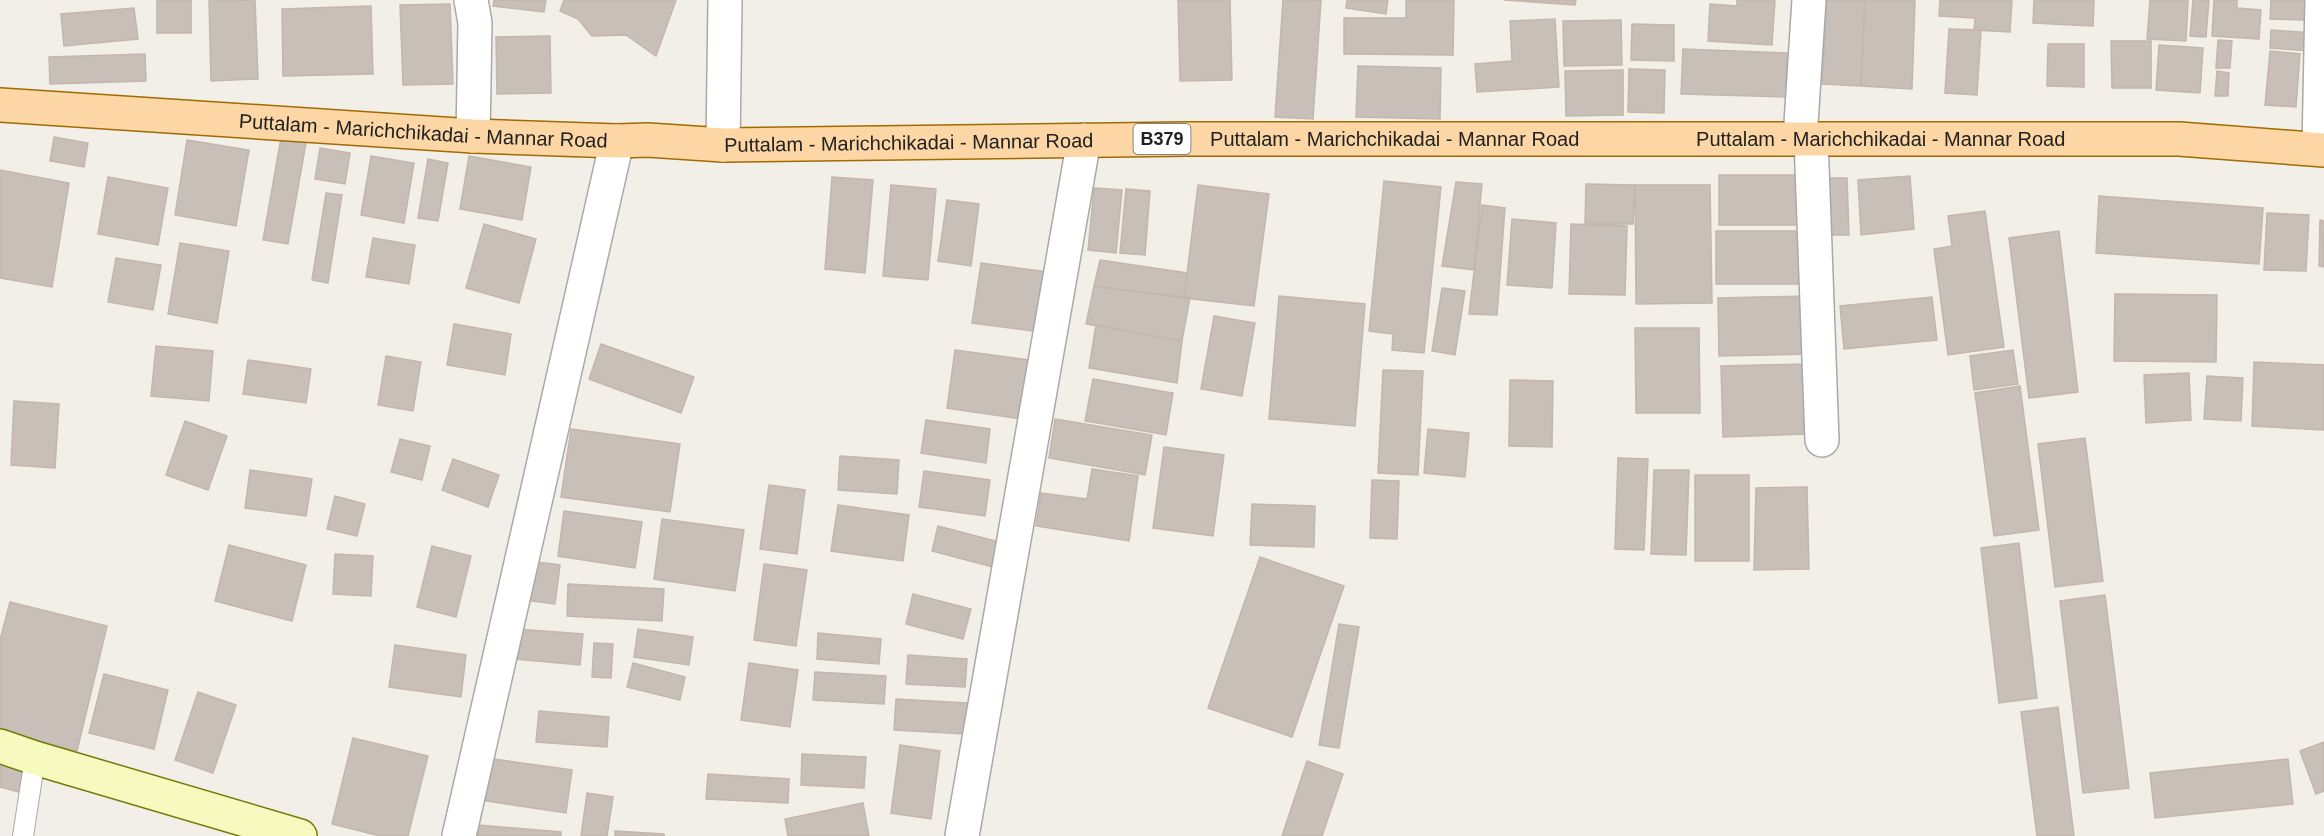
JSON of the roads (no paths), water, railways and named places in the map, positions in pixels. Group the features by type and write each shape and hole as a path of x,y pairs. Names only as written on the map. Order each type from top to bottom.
{"main road":[{"name":"Puttalam - Marichchikadai - Mannar Road","path":"0,105 473,136 648,140 723,145 1084,140 2179,139 2322,149"}],"street":[{"path":"471,0 475,22 473,136"},
{"path":"723,145 725,0"},
{"path":"1809,0 1806,139 1822,440"},
{"path":"2322,0 2322,149"},
{"path":"962,836 1084,140"},
{"path":"459,836 617,141"},
{"path":"0,746 300,836"}],"lane":[{"path":"23,836 35,758"}]}
